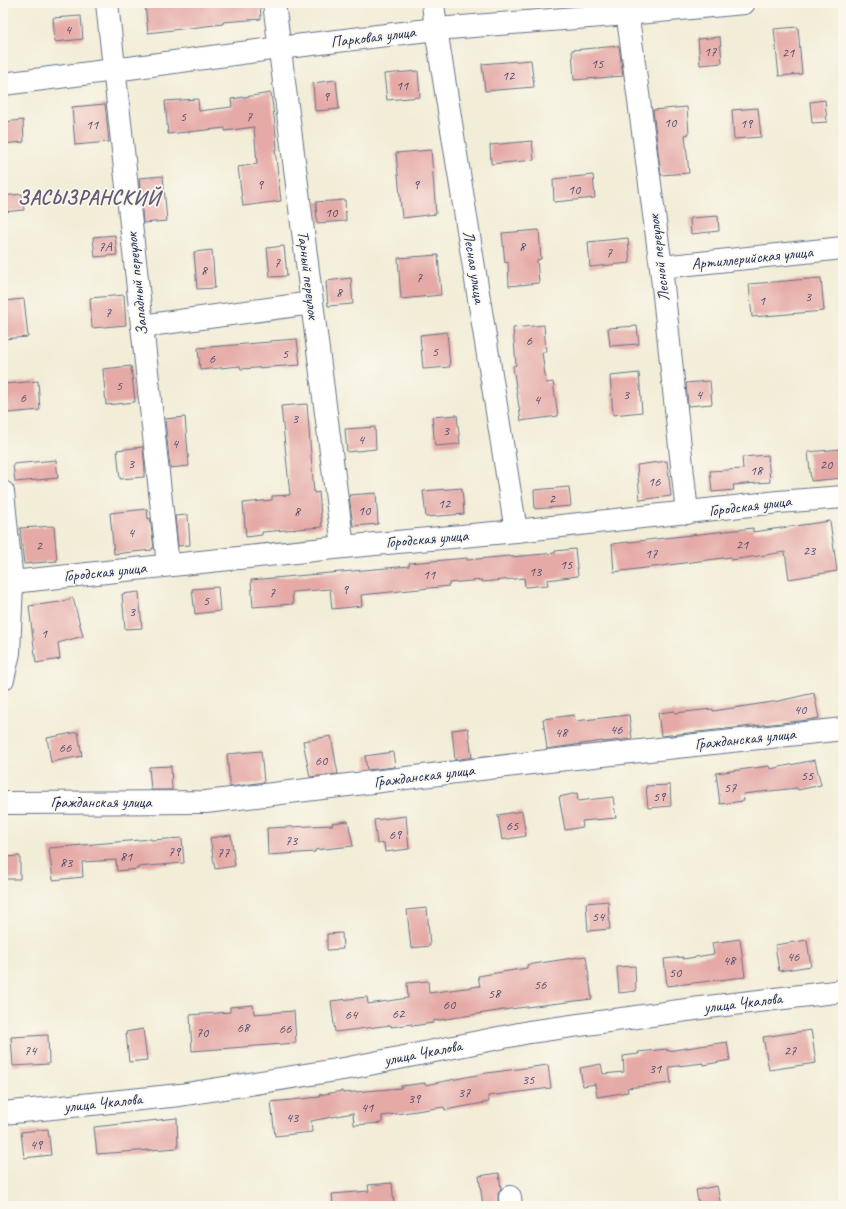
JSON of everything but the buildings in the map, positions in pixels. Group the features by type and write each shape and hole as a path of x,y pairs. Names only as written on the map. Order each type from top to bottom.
{"street":[{"name":"Западный переулок","path":"107,3 168,565"},
{"name":"Тарный переулок","path":"274,3 344,547"},
{"name":"Лесная улица","path":"433,3 516,531"},
{"name":"Парковая улица","path":"3,84 436,29 626,9 744,3"},
{"name":"Лесной переулок","path":"626,9 661,267 687,513"},
{"name":"Артиллерийская улица","path":"661,267 843,248"},
{"path":"142,326 312,303"},
{"path":"3,492 12,582 9,653 3,680"},
{"name":"Городская улица","path":"12,582 843,496"},
{"name":"Гражданская улица","path":"3,803 206,802 556,760 843,729"},
{"name":"улица Чкалова","path":"3,1113 180,1095 349,1068 529,1032 708,1006 843,991"}],"district":[{"name":"ЗАСЫЗРАНСКИЙ","path":"89,197"}]}
